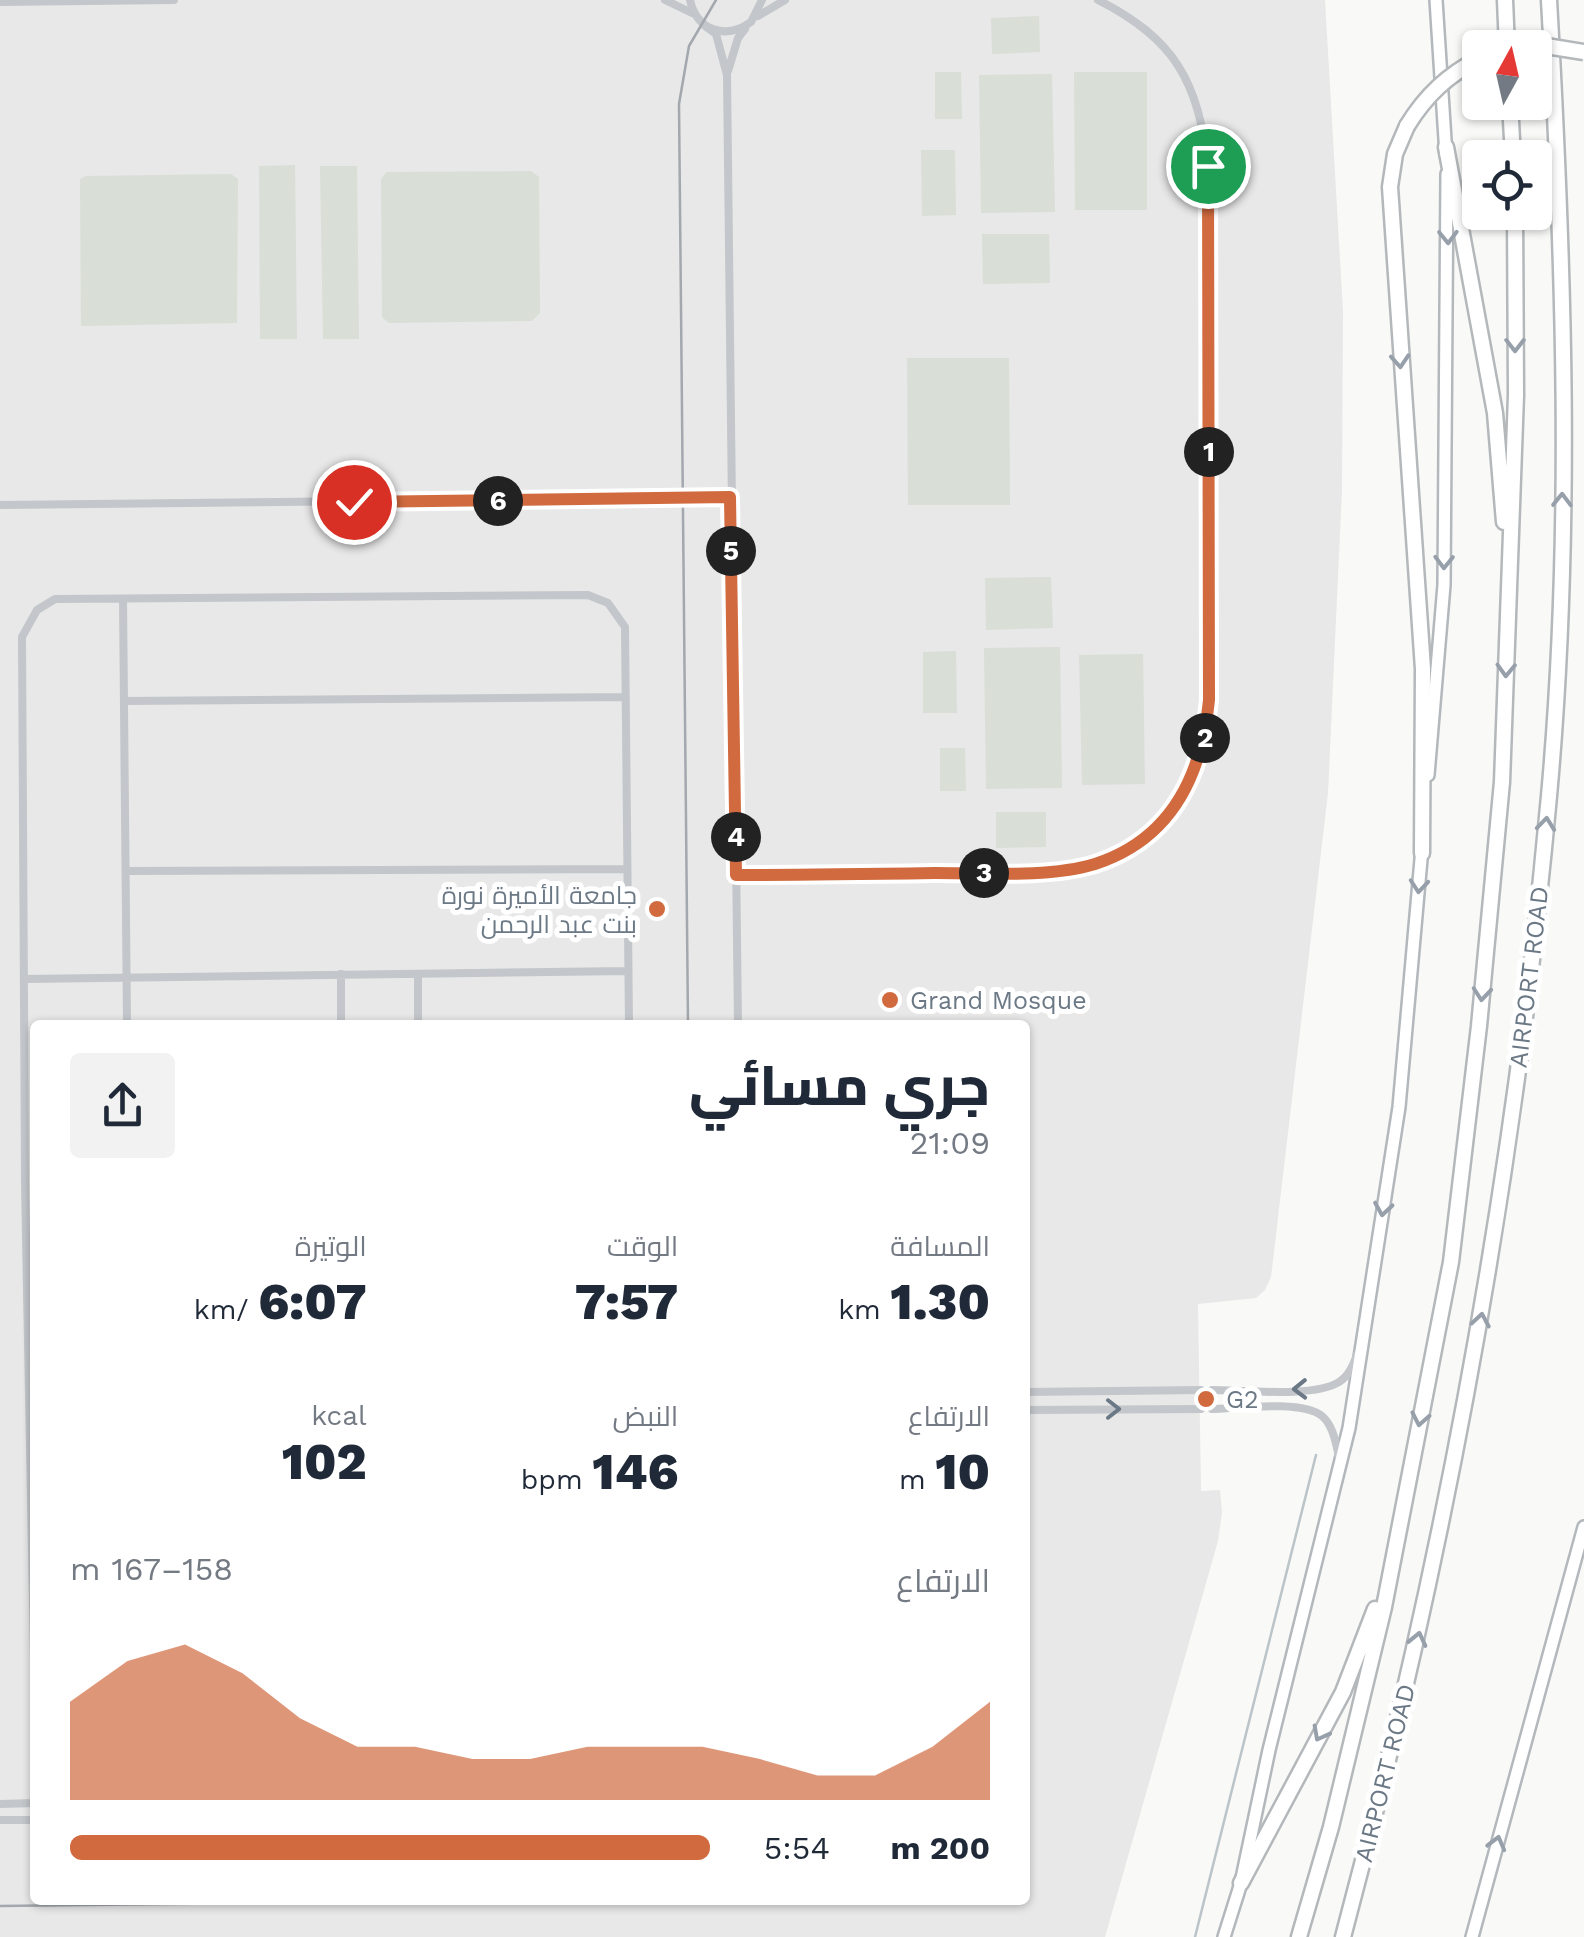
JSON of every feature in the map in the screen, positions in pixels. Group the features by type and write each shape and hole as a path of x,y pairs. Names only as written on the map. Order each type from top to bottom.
{"highway":[{"path":"1504,0 1506,30"},
{"name":"AIRPORT ROAD","path":"1343,1937 1420,1630 1463,1422 1492,1257 1533,948 1549,792 1561,578 1563,356 1549,0"},
{"path":"1552,47 1584,52"},
{"path":"1422,853 1422,670 1390,187 1395,154 1407,126 1428,96 1462,68"},
{"path":"1446,147 1495,412 1508,590"},
{"name":"AIRPORT ROAD","path":"1299,1937 1331,1827 1384,1608 1450,1262 1479,1026 1502,782 1516,395 1514,230"},
{"path":"1241,1883 1342,1692 1364,1642 1396,1546"}],"main road":[{"path":"1224,1937 1241,1883 1340,1462 1398,1107 1444,585 1448,255 1446,147 1436,0"},
{"path":"1472,1937 1584,1526"}],"street":[{"path":"0,2 174,0"},
{"path":"665,0 694,14 716,34 728,76"},
{"path":"690,0 694,14"},
{"path":"705,26 726,33 751,22 762,0"},
{"path":"738,1020 728,76 738,38 751,22 785,0"},
{"path":"736,875 997,873 1094,864 1120,852 1160,824 1187,787 1199,762 1209,700 1208,166 1204,133 1185,74 1170,52 1148,30 1098,0"},
{"path":"0,505 730,497"},
{"path":"30,1183 24,979 22,637 37,610 55,600 588,595 608,603 625,627 629,1020"},
{"path":"123,599 127,1020"},
{"path":"124,701 626,697"},
{"path":"126,872 627,869"},
{"path":"24,979 628,971"},
{"path":"340,974 341,1020"},
{"path":"418,974 418,1020"},
{"path":"1212,1390 1322,1389 1341,1381 1362,1342"},
{"path":"1030,1392 1201,1390"},
{"path":"1229,1408 1225,1401 1230,1390"},
{"path":"1212,1408 1308,1408 1325,1418 1340,1462"},
{"path":"1030,1410 1201,1409"},
{"path":"0,1804 30,1803"},
{"path":"0,1820 30,1820"}],"shaded area":[{"name":"جامعة الأميرة نورة بنت عبد الرحمن","path":"0,0 1325,0 1343,312 1342,489 1328,793 1271,1277 1256,1298 1198,1304 1201,1491 1220,1490 1218,1541 1105,1937 0,1937"},
{"path":"1039,16 1040,52 992,54 991,18"},
{"path":"935,72 961,72 962,119 935,119"},
{"path":"1074,72 1147,72 1147,210 1075,210"},
{"path":"1052,74 1055,212 981,213 979,75"},
{"path":"921,150 955,150 956,215 922,216"},
{"path":"295,165 297,339 260,339 259,166"},
{"path":"320,166 357,166 359,339 323,339"},
{"path":"531,171 539,177 540,313 532,321 389,323 382,317 381,179 387,172"},
{"path":"231,174 238,179 237,323 81,326 80,179"},
{"path":"982,234 1049,234 1050,283 983,284"},
{"path":"907,358 1009,358 1010,505 908,505"},
{"path":"1051,577 1053,628 986,630 985,578"},
{"path":"1060,647 1062,788 986,789 984,648"},
{"path":"956,651 957,713 923,713 923,652"},
{"path":"1143,654 1145,784 1082,785 1079,655"},
{"path":"940,748 965,748 966,791 940,791"},
{"path":"996,812 1046,812 1046,847 996,848"}],"waterway":[{"path":"1195,1937 1316,1455"}],"tram line":[{"path":"688,1020 679,104 689,46 716,0"},
{"path":"0,1906 88,1905"}],"place":[{"name":"جامعة الأميرة نورة بنت عبد الرحمن","path":"657,909"},
{"name":"Grand Mosque","path":"890,1000"},
{"name":"G2","path":"1206,1399"}],"route":[{"path":"354,502 730,497 736,875 997,873 1094,864 1141,839 1174,808 1199,762 1206,735 1208,166"}]}
